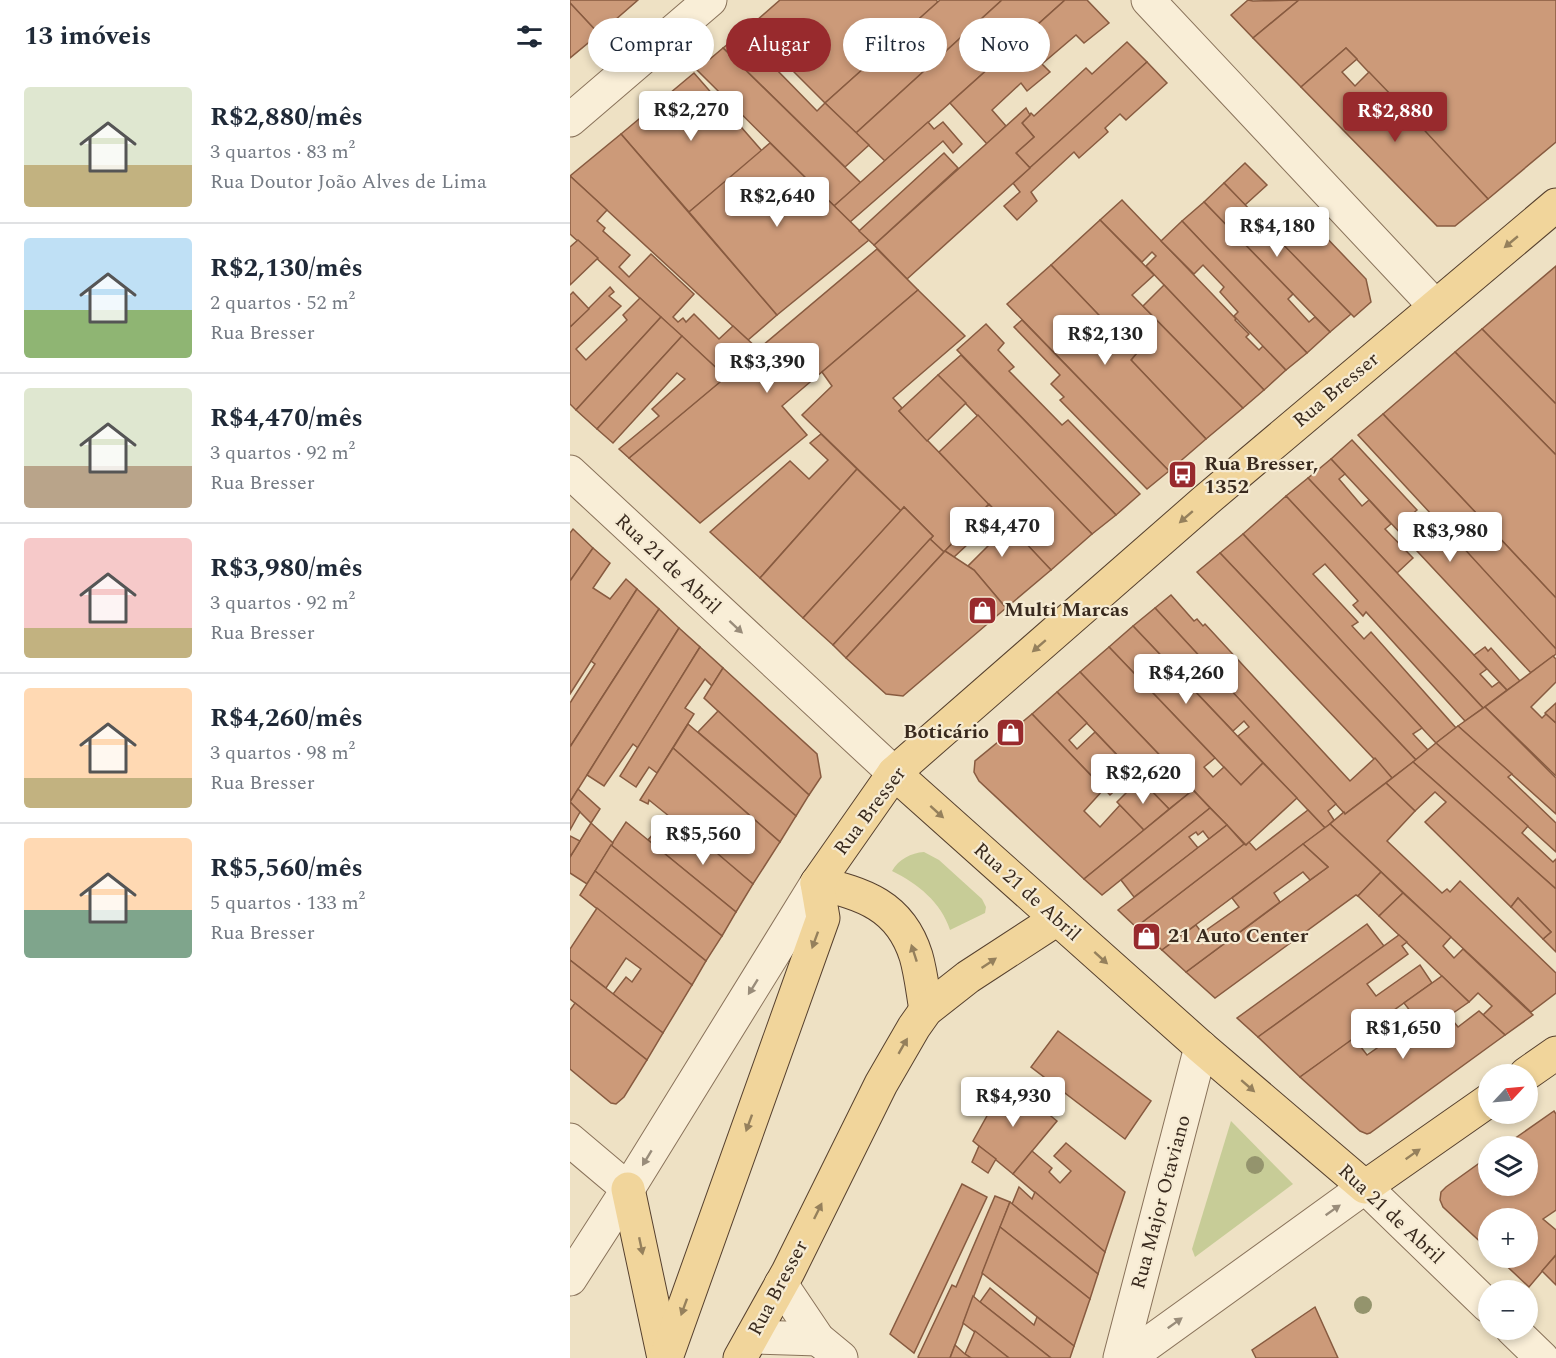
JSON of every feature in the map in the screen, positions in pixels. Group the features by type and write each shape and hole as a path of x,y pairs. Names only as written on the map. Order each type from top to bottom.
{"main road":[{"name":"Rua Bresser","path":"817,884 894,773 1205,501 1556,205"},
{"name":"Rua 21 de Abril","path":"894,773 1201,1047 1365,1187"},
{"path":"665,1358 823,918 817,884 869,899 882,906 895,918 908,937 916,956 926,1010"},
{"name":"Rua Bresser","path":"746,1348 781,1284 881,1084 926,1010 968,977 1057,919"},
{"path":"1538,1066 1556,1053"},
{"path":"1365,1187 1478,1108"},
{"path":"628,1189 665,1358"}],"street":[{"path":"570,120 710,0"},
{"path":"1148,0 1435,306"},
{"name":"Rua 21 de Abril","path":"570,472 894,773"},
{"name":"Rua Bresser","path":"570,1278 628,1189 817,884"},
{"name":"Rua Major Otaviano","path":"1120,1358 1201,1047"},
{"path":"570,1140 628,1189"},
{"path":"1128,1358 1365,1187"},
{"name":"Rua 21 de Abril","path":"1365,1187 1478,1296"},
{"path":"781,1284 830,1349"},
{"path":"1523,1340 1542,1358"},
{"path":"746,1348 830,1349"}],"green space":[{"path":"924,852 939,860 982,899 986,907 985,913 950,930 935,902 911,882 892,871 906,857"},
{"path":"1231,1121 1293,1184 1195,1257 1192,1249"}],"building":[{"path":"570,0 638,0 617,18 588,18 588,22 570,3"},
{"path":"780,0 936,0 938,2 920,18 843,18 843,72 860,72 825,103 794,72 831,72 831,18 759,18"},
{"path":"940,0 1002,0 982,18 959,18 959,39 947,50 947,18 920,18"},
{"path":"1002,0 1065,0 1045,18 982,18"},
{"path":"1065,0 1087,0 1109,23 1084,43 1076,35 1050,57 1050,18 1045,18"},
{"path":"1248,0 1299,0 1253,38 1231,15"},
{"path":"1299,0 1556,0 1556,142 1488,199 1346,48 1301,87 1253,38"},
{"path":"570,3 588,22 588,43 570,58"},
{"path":"959,39 959,72 985,72 885,161 856,133 923,72 947,72 947,50"},
{"path":"1127,42 1147,62 1030,168 1016,153 1034,137 1022,123 1031,113 1034,116 1086,68 1092,74"},
{"path":"723,48 726,51 726,72 748,72 861,183 834,206 699,72 714,72 714,56"},
{"path":"1346,48 1357,59 1342,72 1355,86 1369,72 1395,99 1380,113 1387,120 1402,106 1488,199 1455,226 1437,226 1301,87"},
{"path":"1147,62 1167,83 1126,120 1120,114 1105,128 1108,132 1079,158 1074,152 1031,192 1037,201 1017,220 1004,206 1020,192 1013,183"},
{"path":"748,72 779,72 817,111 825,103 869,145 845,167"},
{"path":"860,72 923,72 856,133 825,103"},
{"path":"985,72 1050,72 1027,91 1021,83 992,110 1006,126 987,144 950,103"},
{"path":"694,73 762,151 689,212 621,134"},
{"path":"1026,108 1030,115 1022,123 1034,137 1016,153 1030,168 907,279 874,245"},
{"path":"928,122 934,129 943,122 962,144 953,153 943,141 850,222 834,206"},
{"path":"621,134 777,315 748,340 570,176"},
{"path":"770,143 869,240 777,315 689,212"},
{"path":"944,153 958,168 874,245 859,231"},
{"path":"1245,163 1267,185 1245,205 1224,183"},
{"path":"570,176 607,210 597,221 605,228 603,231 630,255 619,267 629,277 651,254 694,294 673,317 678,322 683,318 686,322 694,314 719,339 733,326 758,349 726,377 570,234"},
{"path":"1224,183 1351,314 1330,332 1204,202"},
{"path":"1122,200 1236,319 1249,334 1246,337 1259,350 1263,346 1286,370 1264,390 1146,266 1156,256 1152,252 1142,262 1100,220"},
{"path":"1204,202 1293,294 1288,299 1309,322 1315,317 1330,332 1307,353 1182,221"},
{"path":"1298,208 1366,279 1371,302 1354,317 1272,233"},
{"path":"1100,220 1154,275 1132,295 1243,408 1206,439 1131,360 1136,354 1051,265"},
{"path":"1182,221 1307,353 1286,370 1234,316 1238,312 1220,292 1224,287 1203,265 1194,274 1161,241"},
{"path":"578,240 598,258 570,285 570,247"},
{"path":"877,249 918,290 782,406 807,435 700,523 629,458"},
{"path":"1051,265 1136,354 1131,360 1206,439 1169,471 1007,304"},
{"path":"1556,266 1556,404 1482,329"},
{"path":"1164,285 1264,390 1243,408 1143,306"},
{"path":"610,287 614,292 609,296 621,306 576,349 586,360 627,320 623,315 640,298 661,317 576,410 570,404 570,327"},
{"path":"918,290 965,336 893,398 902,408 899,411 989,504 944,552 930,539 933,536 904,507 901,511 802,415 832,386 822,372"},
{"path":"573,292 589,309 570,327 570,295"},
{"path":"661,317 682,336 597,429 576,410"},
{"path":"1022,320 1169,471 1147,489 1060,400 1064,397 1051,384 1060,375 1014,327"},
{"path":"986,324 1004,343 998,350 1014,367 1009,371 1062,425 1068,420 1140,494 1116,515 957,350"},
{"path":"1482,329 1556,404 1556,455 1455,352"},
{"path":"682,336 726,377 629,458 619,449 659,416 652,409 685,379 677,373 613,443 597,429"},
{"path":"1455,352 1556,455 1556,598 1383,414"},
{"path":"961,355 1116,515 1092,534 938,375"},
{"path":"938,375 966,403 927,441 899,411"},
{"path":"1383,414 1556,598 1556,649 1358,435"},
{"path":"978,415 1092,534 1051,570 939,452"},
{"path":"821,434 857,469 760,578 710,532 790,461 809,479 828,460 810,443"},
{"path":"1352,440 1417,510 1409,517 1434,545 1449,532 1556,649 1556,654 1531,673 1331,459"},
{"path":"1331,459 1345,474 1339,479 1362,506 1369,500 1391,524 1385,529 1413,558 1397,573 1308,478"},
{"path":"857,469 901,511 803,618 760,578"},
{"path":"1308,478 1487,669 1480,674 1492,687 1499,682 1507,690 1483,708 1286,496"},
{"path":"1286,496 1483,708 1465,721 1366,612 1363,616 1353,605 1358,601 1325,564 1313,574 1358,622 1352,626 1364,639 1371,632 1456,728 1436,743 1422,728 1243,534"},
{"path":"989,504 1051,570 1006,608 968,566 993,541 983,530 954,557 945,551"},
{"path":"904,507 933,536 833,645 803,618"},
{"path":"573,529 593,548 570,581 570,533"},
{"path":"1243,534 1422,728 1413,734 1428,750 1416,760 1220,553"},
{"path":"930,539 944,552 846,658 833,645"},
{"path":"593,548 610,563 593,588 610,599 626,579 637,589 570,694 570,581"},
{"path":"945,551 974,570 1006,608 903,696 886,694 846,658"},
{"path":"1220,553 1416,760 1392,778 1197,572"},
{"path":"637,589 659,609 570,747 570,703 595,664 591,661"},
{"path":"1171,595 1194,621 1197,619 1203,626 1205,624 1350,781 1375,758 1392,778 1345,814 1155,608"},
{"path":"1155,608 1336,804 1328,811 1334,820 1325,828 1238,736 1249,727 1244,721 1233,731 1133,626"},
{"path":"659,609 679,628 570,802 570,747"},
{"path":"1133,626 1263,763 1241,785 1109,647"},
{"path":"679,628 700,647 638,748 633,744 604,786 587,775"},
{"path":"700,647 723,668 712,686 705,679 685,708 694,714 657,773 649,767 636,787 620,776"},
{"path":"1109,647 1215,758 1204,767 1213,777 1224,767 1241,785 1263,763 1297,798 1246,845 1080,672"},
{"path":"1485,647 1488,651 1491,648 1520,681 1507,690 1474,655"},
{"path":"1553,656 1556,659 1556,682 1531,707 1542,718 1546,714 1556,723 1556,776 1485,707"},
{"path":"723,668 817,754 821,777 809,795 704,698"},
{"path":"1080,672 1193,790 1169,809 1057,692"},
{"path":"1057,692 1087,723 1069,740 1077,749 1095,732 1134,773 1110,795 1032,714"},
{"path":"1556,703 1556,723 1545,713"},
{"path":"1485,707 1556,778 1556,814 1458,726"},
{"path":"718,711 809,795 796,816 698,732"},
{"path":"1032,714 1104,789 1084,811 1100,827 1120,805 1144,830 1084,879 979,781 974,772 975,761"},
{"path":"688,724 796,816 780,842 673,748"},
{"path":"1458,726 1512,774 1508,777 1556,823 1556,852 1436,743"},
{"path":"1436,743 1528,826 1522,833 1553,862 1556,859 1556,889 1413,762"},
{"path":"673,748 780,842 753,884 649,800 648,804 640,800"},
{"path":"1413,762 1556,889 1556,952 1543,939 1551,932 1518,898 1511,907 1425,822 1446,802 1435,792 1415,811 1386,783"},
{"path":"1140,779 1169,809 1144,830 1117,802"},
{"path":"1386,783 1415,811 1387,841 1442,893 1447,889 1450,892 1460,881 1556,973 1556,993 1531,1012 1330,824"},
{"path":"578,789 600,809 591,823 570,802"},
{"path":"1193,790 1210,808 1102,895 1084,879"},
{"path":"570,802 580,812 570,830"},
{"path":"1210,808 1227,825 1209,839 1203,831 1198,835 1196,832 1189,837 1198,848 1134,897 1121,880"},
{"path":"1308,810 1325,828 1162,950 1136,927 1244,844 1249,842 1256,850"},
{"path":"665,820 705,855 711,848 753,884 736,912 648,840"},
{"path":"626,822 736,912 722,936 611,845"},
{"path":"591,823 613,843 587,884 570,873 570,857"},
{"path":"1330,824 1381,872 1358,896 1356,895 1215,998 1186,972 1328,867 1303,844"},
{"path":"1227,825 1244,844 1136,927 1118,910"},
{"path":"570,836 580,841 570,857"},
{"path":"1303,844 1328,867 1310,880 1303,872 1274,893 1280,902 1186,972 1162,950 1196,925 1202,933 1239,907 1232,898"},
{"path":"611,845 722,936 706,961 595,871"},
{"path":"595,871 706,961 692,985 580,895"},
{"path":"1381,872 1403,893 1379,916 1358,896"},
{"path":"1403,893 1451,937 1443,946 1454,958 1463,949 1533,1015 1505,1035 1483,1015 1492,1006 1478,993 1469,1002 1379,916"},
{"path":"1518,898 1551,932 1543,939 1511,907"},
{"path":"597,908 692,985 663,1033 613,994 626,977 632,982 641,969 626,958 606,988 570,960 570,949"},
{"path":"1367,924 1384,946 1258,1037 1237,1018"},
{"path":"1399,935 1407,942 1402,946 1408,954 1367,984 1376,996 1420,965 1432,983 1300,1077 1258,1037"},
{"path":"570,960 663,1033 647,1060 570,999"},
{"path":"1442,976 1469,1002 1449,1016 1458,1027 1479,1011 1505,1035 1370,1133 1360,1131 1300,1077 1354,1038 1367,1055 1417,1020 1404,1003"},
{"path":"575,1003 647,1060 624,1097 616,1104 611,1103 570,1069 570,1010"},
{"path":"1058,1031 1151,1101 1125,1139 1031,1067"},
{"path":"1007,1080 1057,1121 1013,1174 973,1141"},
{"path":"1554,1111 1556,1114 1556,1210 1543,1219 1556,1230 1556,1255 1535,1280 1522,1280 1509,1268 1538,1268 1538,1208 1478,1208 1478,1240 1443,1207 1440,1200 1441,1192 1446,1187 1478,1164 1478,1196 1538,1196 1538,1136 1518,1136"},
{"path":"1066,1143 1125,1192 1105,1252 1013,1174 1032,1151 1052,1168 1049,1172 1060,1183 1071,1171 1054,1156"},
{"path":"979,1146 996,1159 988,1173 972,1162"},
{"path":"962,1184 987,1197 914,1353 890,1334"},
{"path":"1019,1187 1032,1199 1035,1192 1105,1252 1098,1274 1012,1204"},
{"path":"995,1196 1010,1202 950,1358 919,1358 952,1285 956,1287"},
{"path":"1010,1202 1098,1274 1090,1299 1000,1227"},
{"path":"1000,1227 1090,1299 1074,1346 982,1273"},
{"path":"1556,1255 1556,1285 1542,1271"},
{"path":"990,1288 1034,1325 1037,1317 1074,1346 1070,1358 1051,1358 980,1302"},
{"path":"973,1296 1051,1358 1009,1358 963,1323"},
{"path":"1315,1307 1338,1358 1256,1358 1252,1350"},
{"path":"975,1331 1009,1358 971,1358 965,1354"},
{"path":"955,1345 965,1354 971,1358 950,1358"}],"place":[{"name":"Rua Bresser, 1352","path":"1183,475"},
{"name":"Multi Marcas","path":"983,610"},
{"name":"Boticário","path":"1010,732"},
{"name":"21 Auto Center","path":"1147,936"}]}
